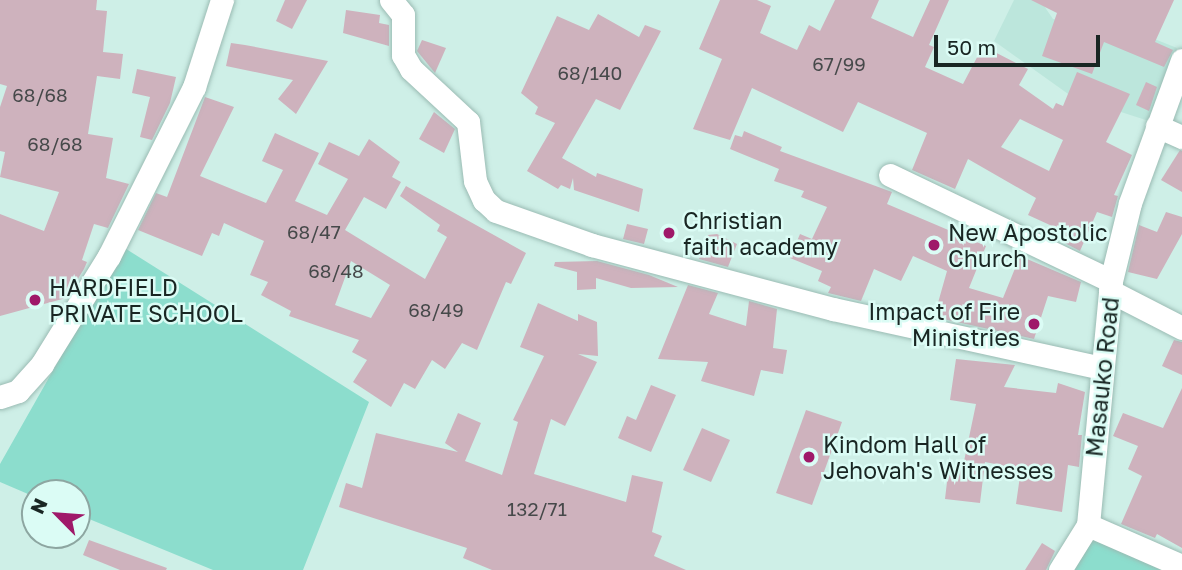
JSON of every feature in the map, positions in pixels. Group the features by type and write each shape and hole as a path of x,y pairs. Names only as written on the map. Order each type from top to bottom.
{"street":[{"path":"0,397 18,391 42,364 109,256 194,88 222,0"},
{"path":"391,0 402,15 403,55 411,69 468,122 475,181 484,200 496,211 592,245 833,309 1101,368"},
{"name":"Masauko Road","path":"1060,570 1088,525 1110,286 1130,203 1182,60"},
{"path":"1157,126 1182,137"},
{"path":"890,175 1110,286 1182,328"},
{"path":"1088,525 1182,566"}],"shaded area":[{"path":"1014,0 1040,0 1053,19 1113,28 1117,24 1177,48 1149,121 1071,96 994,41"}],"green space":[{"path":"123,247 369,402 303,570 213,570 91,520 91,479 21,479 21,491 0,482 0,464"},
{"path":"1092,535 1174,570 1069,570"}],"building":[{"path":"0,0 97,0 96,10 107,11 103,52 123,54 120,79 97,76 88,134 113,138 106,178 129,184 108,228 94,224 82,260 87,262 66,298 0,316 0,214 44,231 59,192 0,177 5,152 0,151 0,107 7,86 0,84"},
{"path":"285,0 307,0 292,29 276,21"},
{"path":"720,0 757,0 771,6 760,33 797,50 809,25 820,31 835,0 879,0 871,18 913,37 930,0 949,0 929,45 934,47 925,67 963,84 983,46 1028,69 1019,85 1053,109 1056,103 1063,106 1077,72 1130,94 1106,142 1132,155 1114,195 1118,196 1112,217 1097,212 1080,251 1059,240 1063,231 1028,215 1036,198 968,159 955,189 912,170 927,133 858,102 843,132 752,88 730,140 693,129 722,59 699,49","holes":["1020,119 1063,140 1049,171 1001,147"]},
{"path":"1031,0 1174,0 1155,42 1173,50 1164,67 1104,42 1092,74 1042,56 1057,13"},
{"path":"346,10 380,15 379,23 389,25 389,46 343,33"},
{"path":"598,14 639,37 645,25 661,31 620,110 596,99 562,158 596,177 597,173 643,189 639,212 574,190 573,178 570,189 561,185 558,189 527,171 555,123 535,114 538,107 521,93 557,16 589,30"},
{"path":"422,40 446,48 435,73 417,51"},
{"path":"231,43 328,61 296,114 278,99 293,80 226,66"},
{"path":"137,69 176,77 170,103 152,140 140,137 150,97 132,93"},
{"path":"1146,82 1157,87 1149,111 1136,105"},
{"path":"205,97 234,107 200,176 266,203 283,170 262,161 275,133 319,153 295,201 327,215 348,179 318,164 329,142 359,156 369,139 400,162 392,177 401,182 386,209 364,197 345,230 425,279 447,237 437,231 440,225 400,196 406,186 526,253 511,284 506,282 477,350 462,343 445,369 432,360 415,389 404,383 391,407 353,382 367,360 352,352 359,340 289,316 291,311 261,295 268,282 250,275 264,241 224,223 219,236 212,233 202,256 138,230 156,193 167,197","holes":["351,261 390,285 371,318 335,305"]},
{"path":"434,112 455,129 444,153 419,139"},
{"path":"744,131 782,147 780,151 892,192 887,204 986,246 969,288 1003,298 1020,256 1081,282 1076,302 1048,296 1034,339 934,317 947,271 913,256 901,281 874,269 861,301 828,293 831,287 818,281 822,271 790,258 800,234 812,239 827,207 801,197 804,191 774,181 779,169 730,149 735,135 742,137"},
{"path":"1180,150 1182,151 1182,192 1161,180"},
{"path":"1166,212 1182,217 1182,234 1157,279 1128,272 1139,225 1157,232"},
{"path":"627,224 648,229 644,244 623,239"},
{"path":"717,234 737,244 728,267 699,259 708,235"},
{"path":"597,261 649,275 678,287 631,288 596,278 596,289 577,290 577,272 554,266 555,262"},
{"path":"688,285 718,293 709,314 746,326 749,301 777,309 773,348 787,350 783,374 761,370 754,396 701,381 708,362 658,359"},
{"path":"538,303 578,321 578,314 597,322 598,356 578,354 597,362 565,426 551,419 534,474 626,502 632,475 663,482 652,532 662,536 654,556 686,570 492,570 463,558 467,548 339,507 346,483 362,488 376,433 458,452 445,443 458,413 481,423 465,461 502,475 518,422 513,420 544,356 520,347"},
{"path":"1174,340 1182,342 1182,375 1162,366"},
{"path":"956,359 1015,365 1004,387 1056,393 1058,383 1085,392 1078,435 1082,435 1079,467 1068,465 1062,512 1016,504 1021,469 985,462 980,503 945,499 949,465 963,466 976,404 950,400"},
{"path":"651,385 676,395 651,452 618,438 627,416 636,420"},
{"path":"1182,388 1182,548 1157,534 1155,538 1121,524 1142,476 1128,469 1138,446 1113,436 1123,413 1163,428"},
{"name":"Kindom Hall of Jehovah's Witnesses","path":"806,410 842,422 812,505 776,493"},
{"path":"702,428 730,440 711,482 683,470"},
{"path":"91,541 167,568 120,570 83,555 85,549 91,549"},
{"path":"1042,543 1055,551 1046,570 1025,570"}],"place":[{"name":"Christian faith academy","path":"669,233"},
{"name":"New Apostolic Church","path":"934,245"},
{"name":"HARDFIELD PRIVATE SCHOOL","path":"35,300"},
{"name":"Impact of Fire Ministries","path":"1034,324"},
{"name":"Kindom Hall of Jehovah's Witnesses","path":"809,457"}]}
